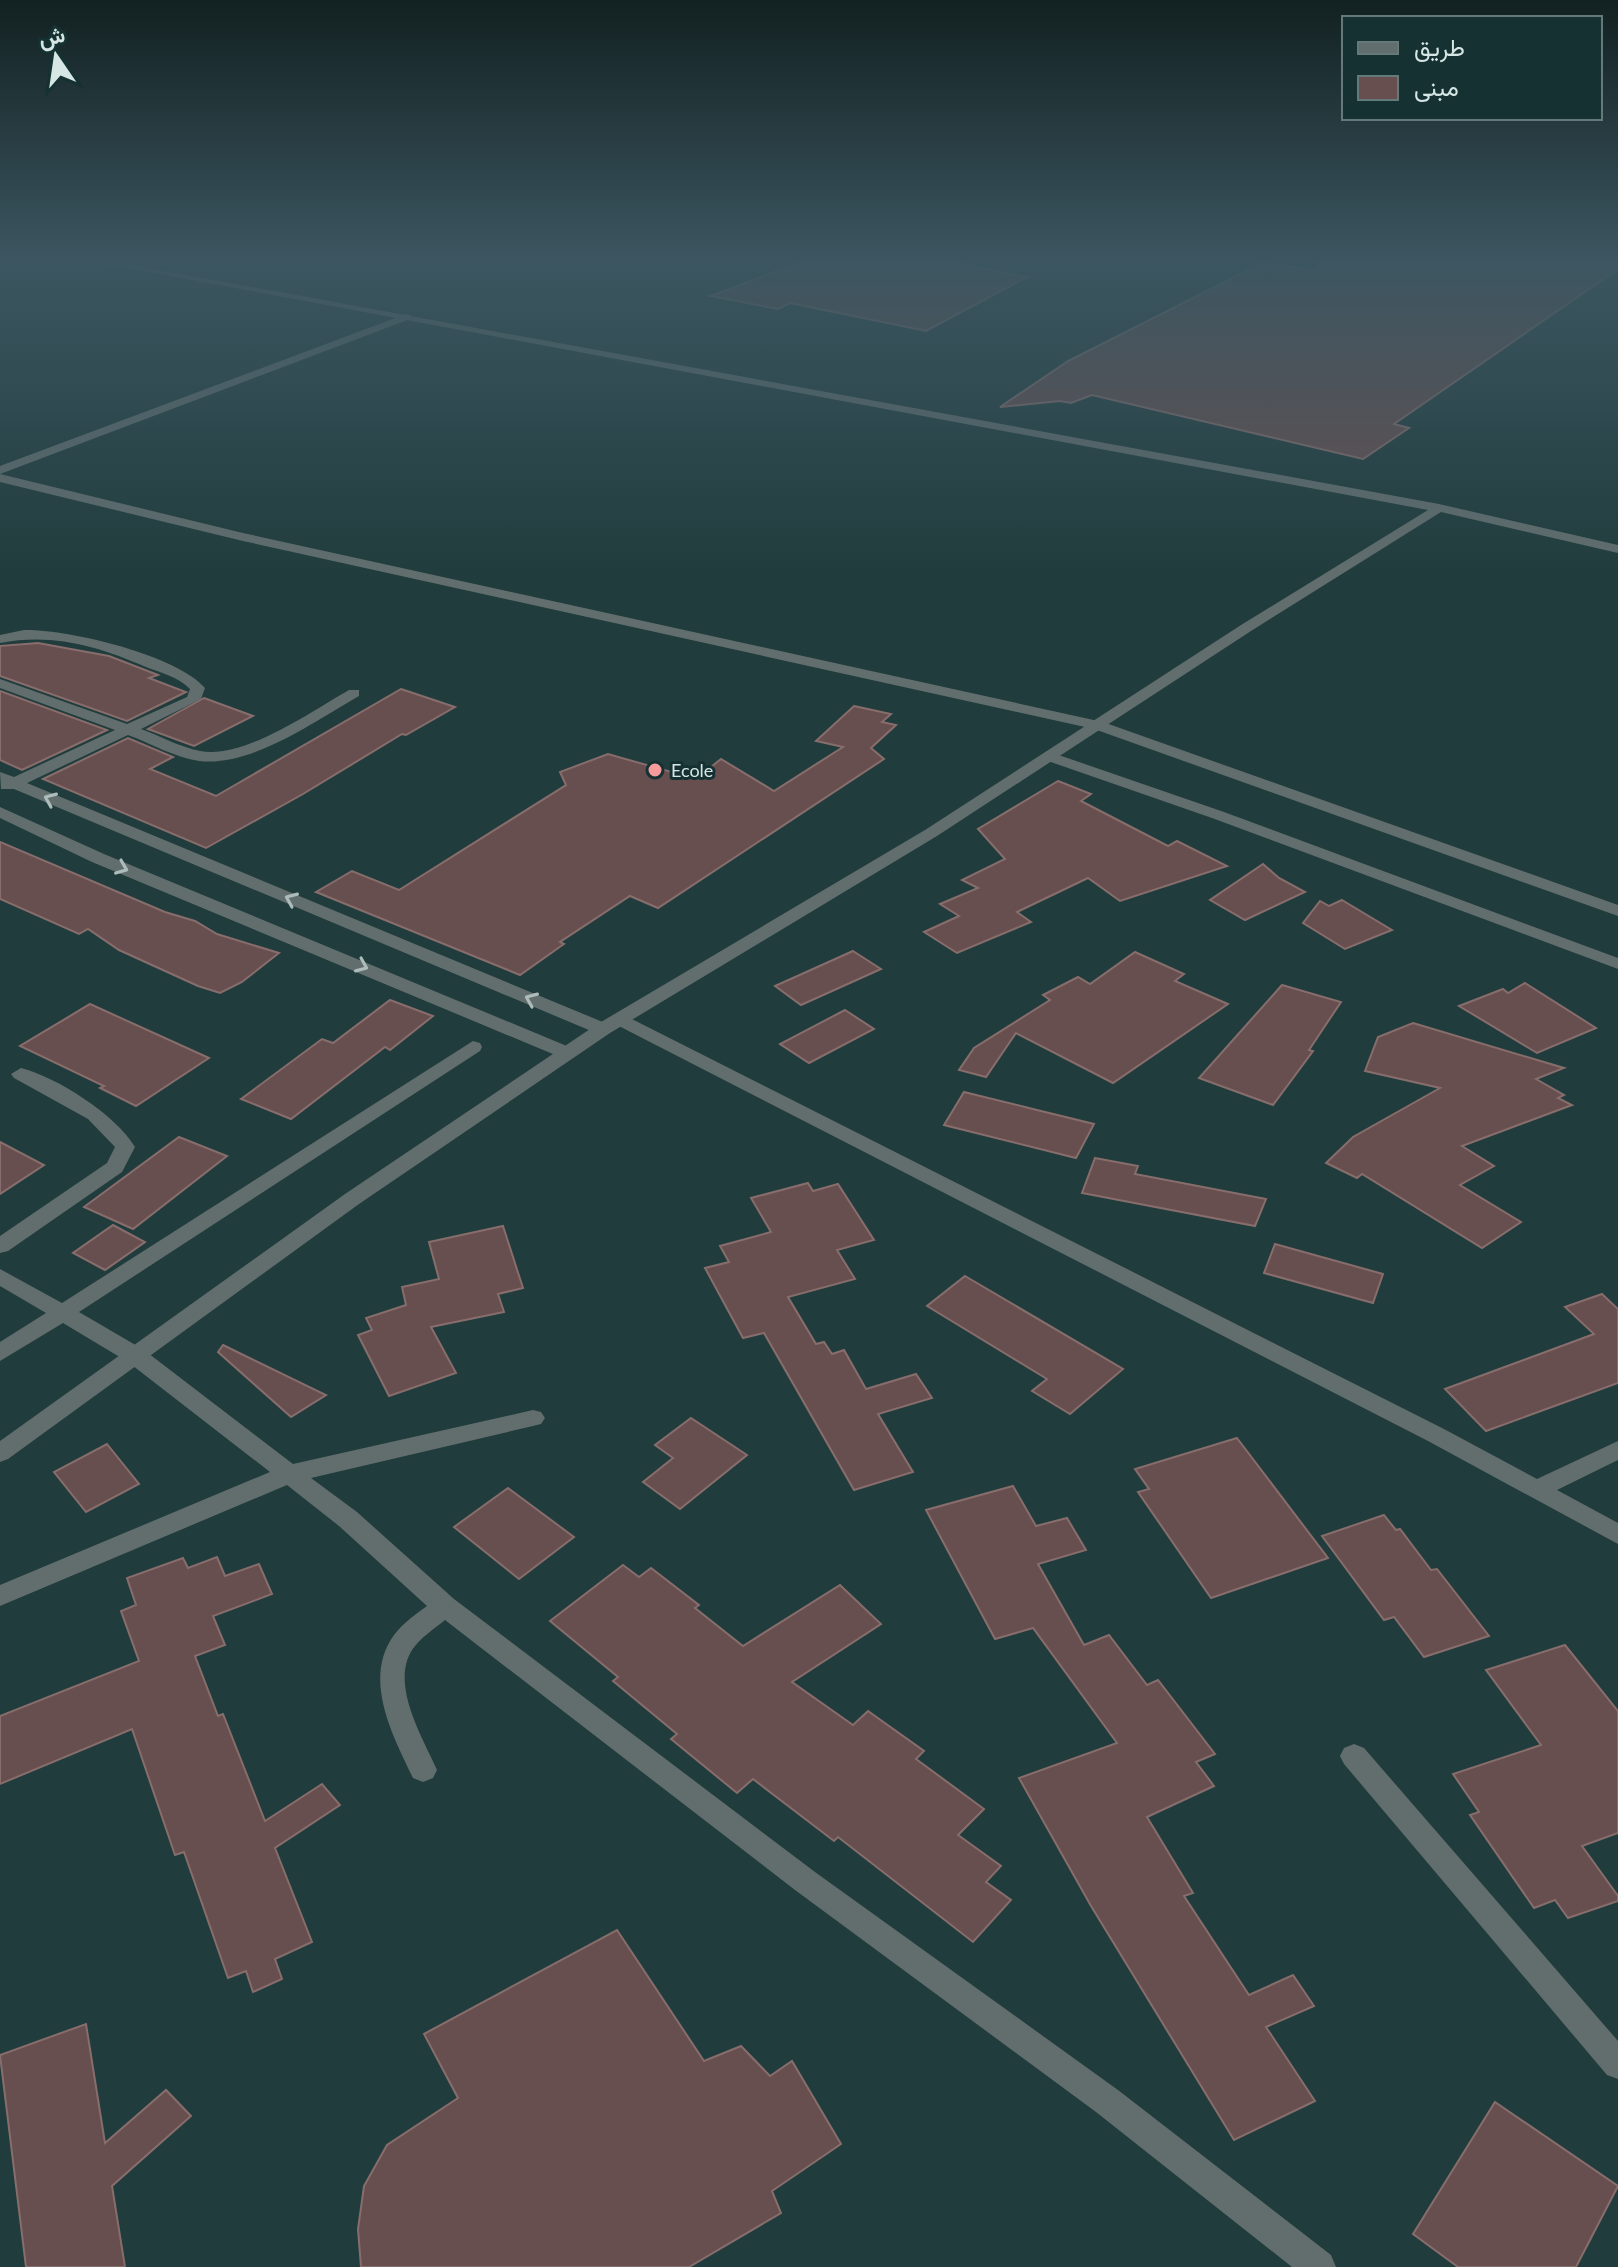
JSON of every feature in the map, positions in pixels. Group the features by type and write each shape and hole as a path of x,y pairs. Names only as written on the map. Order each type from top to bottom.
{"street":[{"path":"0,470 269,369"},
{"path":"686,369 1439,508 1618,549"},
{"path":"0,478 243,537 1098,725 1618,911"},
{"path":"0,1453 352,1199 567,1053 918,841 1246,628 1439,508"},
{"path":"0,639 29,633 66,633 195,683 198,693 192,700 4,783"},
{"path":"0,683 199,756 222,756 256,744 354,693"},
{"path":"1050,757 1233,821 1618,964"},
{"path":"4,783 612,1024 1436,1435 1618,1534"},
{"path":"0,812 98,858 567,1053"},
{"path":"0,1353 60,1311 473,1047"},
{"path":"0,1246 115,1167 125,1147 121,1137 103,1121 21,1074"},
{"path":"0,1276 136,1356 348,1519 445,1606 805,1881 1107,2101 1319,2267"},
{"path":"0,1596 289,1474 533,1418"},
{"path":"1535,1490 1618,1450"},
{"path":"423,1770 398,1705 392,1676 396,1655 404,1641 445,1606"},
{"path":"1354,1756 1618,2064"}],"building":[{"path":"1056,369 1474,369 1394,424 1409,428 1363,459 1092,395 1071,403 1060,401 1000,407"},
{"path":"38,643 109,656 158,675 149,678 186,692 127,721 0,676 0,646"},
{"path":"401,689 455,707 406,735 402,734 206,848 43,779 128,738 173,757 150,769 216,796"},
{"path":"0,691 107,730 22,770 0,760"},
{"path":"204,698 253,716 194,746 148,729"},
{"path":"854,706 891,714 882,722 896,725 871,748 884,759 658,908 630,896 560,942 564,944 520,975 316,892 352,871 399,890 566,785 560,772 608,754 696,779 721,759 774,791 843,747 816,741"},
{"path":"1058,781 1091,794 1081,801 1168,846 1177,841 1227,866 1120,901 1088,878 1017,912 1031,922 957,953 924,932 959,916 940,904 978,888 962,880 1005,859 978,829"},
{"path":"0,842 165,912 195,921 217,934 279,953 242,982 220,993 198,986 119,950 88,929 79,934 0,899"},
{"path":"1263,864 1279,878 1305,892 1245,920 1210,900"},
{"path":"1342,900 1392,930 1345,949 1303,923 1320,901 1329,906"},
{"path":"853,951 881,969 801,1005 775,986"},
{"path":"1135,952 1184,974 1175,981 1228,1004 1113,1083 1016,1033 986,1077 959,1070 974,1048 1050,1000 1043,995 1078,977 1090,984"},
{"path":"1525,983 1596,1028 1537,1053 1459,1006 1503,989 1508,993"},
{"path":"1282,985 1341,1002 1309,1050 1313,1051 1273,1105 1199,1078"},
{"path":"390,1000 433,1016 390,1050 385,1047 291,1119 241,1099 322,1039 333,1043"},
{"path":"90,1004 209,1058 136,1106 100,1088 104,1086 20,1046"},
{"path":"845,1010 874,1029 809,1063 780,1044"},
{"path":"1413,1023 1564,1068 1536,1079 1564,1095 1558,1098 1572,1105 1462,1146 1494,1166 1460,1185 1521,1222 1482,1248 1362,1174 1357,1178 1326,1163 1353,1137 1440,1088 1365,1071 1378,1037"},
{"path":"964,1092 1094,1124 1076,1158 944,1125"},
{"path":"179,1137 227,1156 133,1229 84,1207"},
{"path":"0,1142 44,1165 0,1194"},
{"path":"1095,1158 1138,1166 1135,1174 1266,1199 1255,1226 1082,1193"},
{"path":"808,1183 813,1191 838,1184 874,1240 837,1250 855,1279 788,1297 816,1344 824,1342 832,1354 844,1350 866,1389 916,1374 932,1398 878,1414 913,1472 854,1490 764,1333 743,1338 705,1268 729,1262 720,1246 771,1232 751,1198"},
{"path":"113,1225 145,1242 105,1270 73,1253"},
{"path":"503,1226 523,1288 498,1294 504,1312 431,1327 456,1373 389,1396 358,1335 372,1330 366,1318 406,1305 402,1287 439,1279 429,1242"},
{"path":"1275,1244 1383,1274 1373,1303 1264,1273"},
{"path":"965,1276 1123,1369 1070,1414 1032,1391 1047,1379 927,1306"},
{"path":"1602,1294 1618,1309 1618,1383 1486,1431 1445,1389 1594,1334 1565,1307"},
{"path":"223,1345 326,1395 291,1417 218,1352"},
{"path":"691,1418 747,1455 680,1509 643,1482 673,1458 655,1445"},
{"path":"1237,1438 1328,1558 1211,1598 1138,1492 1149,1489 1135,1469"},
{"path":"107,1444 139,1484 86,1512 54,1472"},
{"path":"1013,1486 1036,1526 1067,1518 1086,1550 1038,1564 1084,1645 1109,1635 1147,1685 1158,1680 1215,1754 1196,1762 1214,1786 1147,1817 1193,1893 1184,1896 1249,1995 1293,1975 1314,2006 1266,2027 1315,2101 1234,2140 1091,1906 1019,1778 1117,1743 1033,1628 995,1639 926,1510"},
{"path":"508,1488 574,1537 519,1579 454,1527"},
{"path":"1384,1515 1396,1530 1400,1529 1431,1570 1437,1569 1489,1636 1424,1657 1394,1617 1384,1620 1322,1536"},
{"path":"217,1557 225,1576 259,1564 272,1594 213,1616 225,1645 195,1656 218,1716 223,1714 265,1821 322,1784 340,1805 275,1848 312,1942 275,1959 282,1979 253,1992 246,1971 228,1978 184,1852 175,1855 132,1729 0,1784 0,1716 139,1661 121,1611 136,1605 127,1578 183,1558 188,1568"},
{"path":"623,1565 639,1577 651,1568 699,1605 695,1608 743,1646 840,1585 881,1624 792,1682 853,1725 868,1711 924,1751 916,1759 984,1809 958,1835 1001,1866 986,1882 1011,1900 973,1942 838,1837 834,1841 753,1779 737,1793 671,1739 677,1734 613,1681 618,1677 550,1621"},
{"path":"1565,1645 1618,1711 1618,1833 1582,1846 1618,1896 1618,1901 1568,1918 1555,1900 1534,1908 1470,1815 1479,1812 1453,1774 1541,1745 1486,1670"},
{"path":"617,1930 704,2061 741,2046 770,2076 792,2061 841,2144 772,2191 781,2213 689,2267 361,2267 358,2229 364,2186 387,2145 458,2098 424,2034"},
{"path":"86,2024 105,2143 166,2090 191,2116 112,2186 125,2267 26,2267 0,2055"},
{"path":"1495,2102 1618,2186 1576,2267 1458,2267 1413,2234"}],"place":[{"name":"Ecole","path":"655,770"}]}
